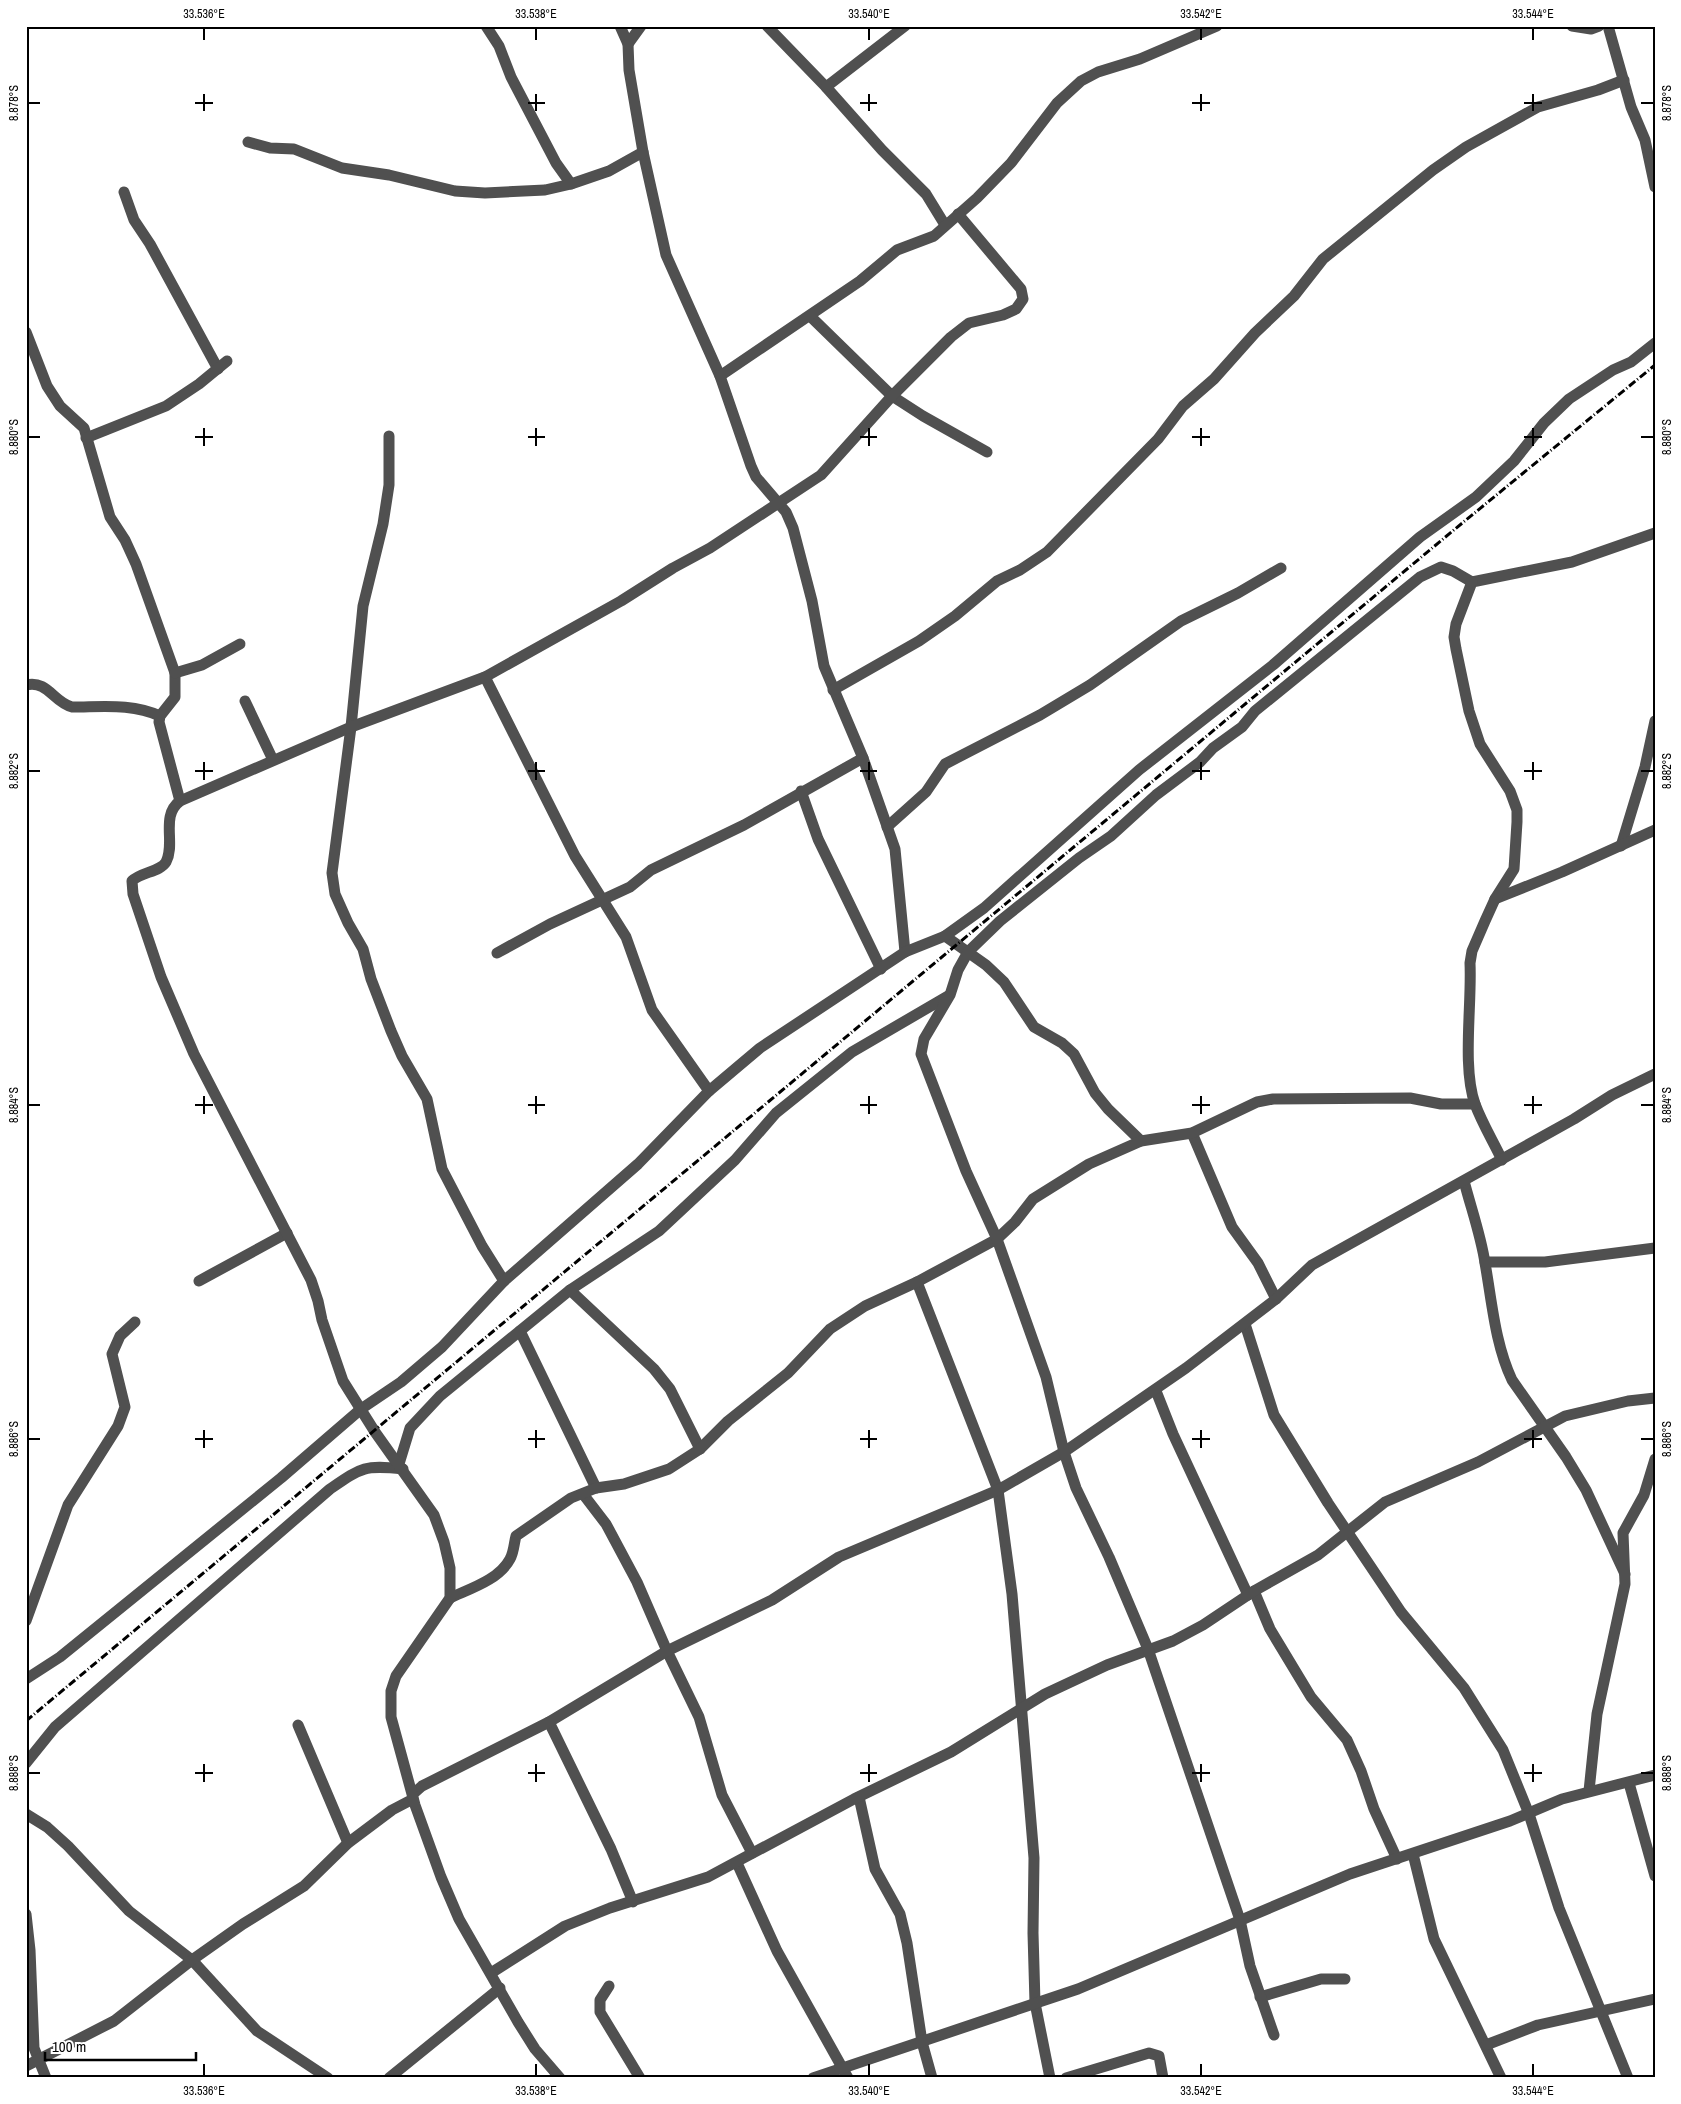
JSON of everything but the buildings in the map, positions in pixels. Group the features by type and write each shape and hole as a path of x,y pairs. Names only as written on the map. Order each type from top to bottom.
{"street":[{"path":"486,26 499,46 511,78 556,163 571,184"},
{"path":"620,26 628,44 629,70 643,152 666,254 720,376 750,466 778,502 793,528 812,601 824,666 863,758 895,849 905,952"},
{"path":"628,44 641,26"},
{"path":"767,26 826,87 850,117 926,194 945,225"},
{"path":"826,87 905,26"},
{"path":"720,376 860,281 896,250 934,236 1011,163 1057,103 1081,81 1098,72 1140,59 1217,26"},
{"path":"1572,26 1590,29 1599,26"},
{"path":"1608,26 1631,107 1645,140 1655,187"},
{"path":"833,690 919,640 955,616 997,581 1020,570 1047,552 1158,439 1183,406 1294,296 1323,259 1433,170 1466,147 1538,107 1598,90 1624,80"},
{"path":"248,142 270,148 294,149 342,168 389,175 456,190 513,192 571,184 609,171 643,152"},
{"path":"86,438 166,406 222,365 134,220 124,192"},
{"path":"450,1598 450,1568 444,1542 434,1515 343,1381 322,1320 311,1280 194,1054 161,977 133,894 132,881 142,873 161,867 166,862 169,819 175,805 180,801 351,727 485,677 621,601 718,542 821,474 892,396 957,332 969,323 1004,315 1016,309 1023,299 1021,289 958,214"},
{"path":"810,316 892,396 987,452"},
{"path":"26,332 47,386 60,406 80,423 110,517 125,540 136,564 175,673 175,697 160,716 159,729 180,801"},
{"path":"26,1679 60,1657 281,1478 361,1409 401,1382 442,1347 504,1281 638,1164 709,1091 760,1048 905,952 945,936 984,908 1139,770 1273,665 1420,537 1476,497 1514,461 1544,423 1569,399 1613,370 1631,362 1655,343"},
{"path":"389,436 389,485 383,524 363,606 351,727 332,872 335,894 348,923 364,949 377,997 402,1056 427,1099 442,1169 482,1246 504,1281"},
{"path":"1274,2036 1250,1966 1240,1920 1148,1649 1110,1556 1076,1488 1064,1452 1046,1377 997,1239 966,1171 921,1054 924,1039 950,995 958,970 968,952 1000,921 1079,858 1112,836 1156,794 1242,726 1256,711 1420,577 1441,567 1453,570 1472,582 1572,562 1655,533"},
{"path":"887,827 926,792 945,764 1082,689 1181,621 1238,593 1281,568"},
{"path":"1472,582 1456,624 1454,637 1456,649 1469,711 1480,744 1510,791 1517,810 1517,854 1514,869 1495,899 1472,951 1470,963 1470,1061 1475,1104 1502,1160"},
{"path":"175,673 202,665 240,644"},
{"path":"485,677 575,856 626,937 652,1010 709,1091"},
{"path":"26,685 38,684 47,688 65,705 72,707 130,707 145,709 160,716"},
{"path":"245,701 273,760"},
{"path":"1621,846 1645,767 1655,721"},
{"path":"497,953 550,924 630,887 652,870 744,825 801,791 863,758"},
{"path":"801,791 818,839 881,969"},
{"path":"1495,899 1655,830"},
{"path":"945,936 968,952 1004,982 1034,1027 1062,1043 1074,1054 1095,1092 1108,1109 1141,1141"},
{"path":"401,1467 410,1428 440,1396 570,1290 659,1231 735,1160 776,1113 852,1052 878,1035 950,995"},
{"path":"26,2066 114,2021 192,1960 243,1924 304,1886 348,1843 413,1796 422,1786 549,1722 667,1651 780,1596 839,1557 998,1490 1064,1452 1156,1391 1245,1324 1276,1299 1312,1265 1502,1160 1612,1095 1655,1074"},
{"path":"560,2078 535,2049 459,1919 413,1796 391,1717 391,1691 396,1676 410,1653 450,1598 481,1584 505,1566 511,1558 516,1536 521,1531 552,1513 571,1498 596,1488 624,1484 669,1469 700,1450 728,1421 788,1373 830,1329 865,1306 917,1282 997,1239 1015,1222 1033,1199 1089,1164 1141,1141 1192,1134 1257,1102 1273,1099 1410,1098 1441,1104 1475,1104"},
{"path":"1192,1134 1232,1227 1258,1263 1276,1299"},
{"path":"1464,1181 1485,1262 1493,1312 1507,1369 1512,1380 1566,1457 1586,1490 1625,1574"},
{"path":"199,1281 286,1233"},
{"path":"1485,1262 1544,1262 1655,1248"},
{"path":"917,1282 998,1490 1012,1594 1020,1709 1034,1858 1035,2003 1050,2078"},
{"path":"570,1290 654,1369 670,1389 700,1450"},
{"path":"26,1621 68,1505 118,1426 124,1413 125,1402 112,1362 112,1354 120,1336 135,1322"},
{"path":"1245,1324 1274,1415 1347,1533 1401,1612 1464,1688 1503,1750 1529,1814 1559,1908 1628,2078"},
{"path":"520,1331 596,1488"},
{"path":"1156,1391 1173,1434 1270,1629 1314,1700 1347,1740 1361,1771 1377,1816 1397,1859"},
{"path":"491,1973 565,1926 610,1908 708,1877 737,1863 752,1852 950,1752 1020,1709 1062,1686 1148,1649 1173,1641 1203,1625 1251,1593 1318,1555 1385,1502 1478,1462 1565,1416 1628,1401 1655,1398"},
{"path":"1589,1791 1597,1714 1625,1574 1624,1533 1649,1497 1655,1459"},
{"path":"26,1763 55,1727 330,1489 355,1471 364,1468 401,1467"},
{"path":"583,1494 606,1524 622,1551 699,1717 722,1795 752,1852"},
{"path":"549,1722 611,1848 633,1902"},
{"path":"298,1725 348,1843"},
{"path":"812,2078 845,2073 922,2042 1078,1989 1350,1874 1529,1814 1562,1799 1655,1775"},
{"path":"1629,1783 1655,1876"},
{"path":"859,1797 875,1869 900,1914 907,1943 922,2042 932,2078"},
{"path":"26,1814 48,1828 68,1846 129,1911 192,1960 257,2031 328,2078"},
{"path":"1413,1854 1434,1939 1501,2078"},
{"path":"737,1863 777,1951 845,2073"},
{"path":"26,1914 30,1950 32,2030 37,2060 46,2078"},
{"path":"1260,1996 1321,1979 1345,1979"},
{"path":"609,1986 600,2000 600,2012 640,2078"},
{"path":"389,2078 500,1988"},
{"path":"1486,2045 1538,2025 1655,1998"},
{"path":"1066,2078 1149,2053 1159,2056 1163,2078"}],"railway":[{"path":"26,1721 1455,529 1655,365"}]}
